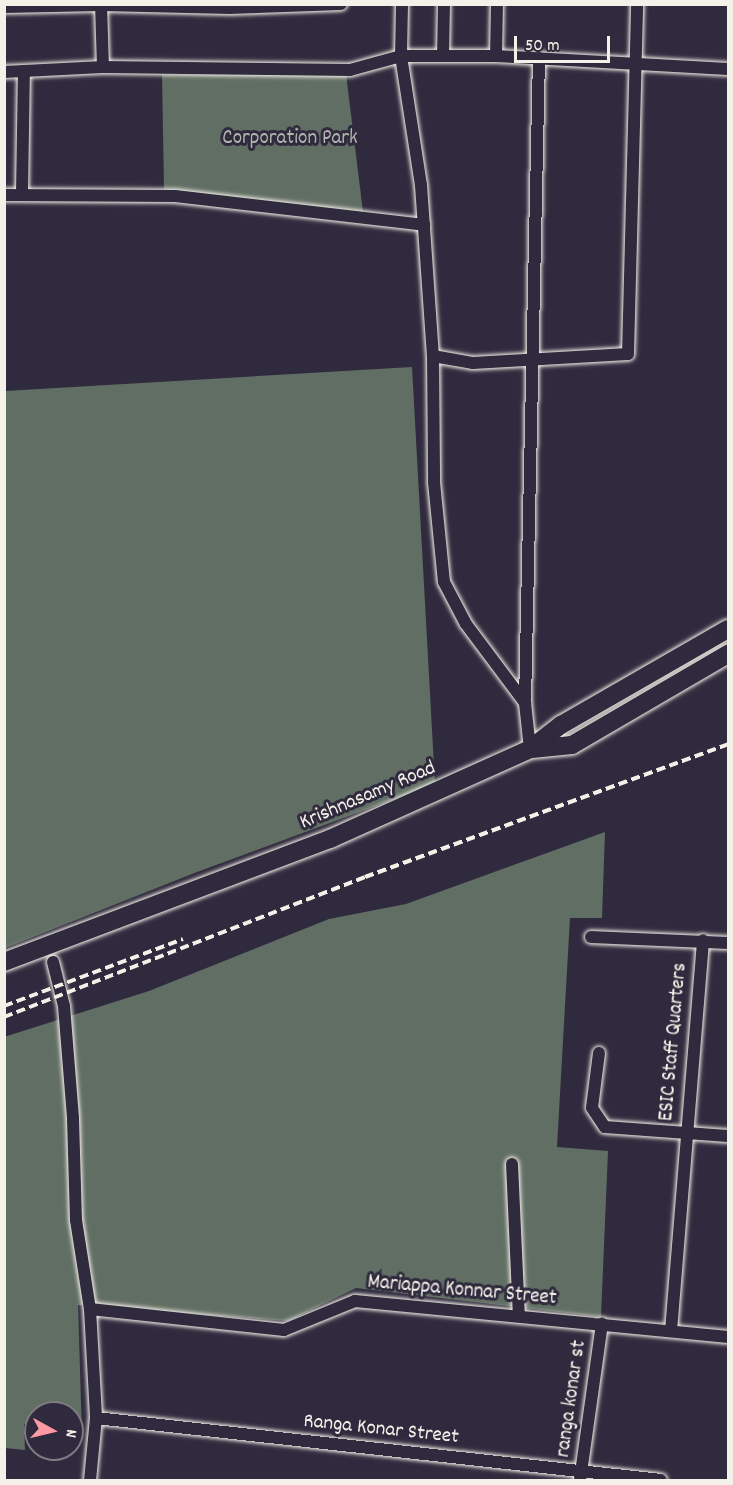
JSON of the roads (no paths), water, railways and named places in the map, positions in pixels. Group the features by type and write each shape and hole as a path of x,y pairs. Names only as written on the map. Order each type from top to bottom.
{"main road":[{"name":"Krishnasamy Road","path":"4,962 330,839 530,749 561,725 729,629"},
{"path":"530,749 572,745 729,654"}],"street":[{"path":"4,7 100,5 230,8 341,4"},
{"path":"402,4 400,56 421,185 424,225 433,356 434,482 444,582 466,624 525,703"},
{"path":"444,4 444,56"},
{"path":"496,56 497,4"},
{"path":"433,356 473,363 628,354 637,4"},
{"path":"100,5 103,67"},
{"path":"4,72 103,67 350,70 400,56 496,56 635,66 729,69"},
{"path":"530,749 525,703 539,58"},
{"path":"22,194 24,71"},
{"path":"4,195 175,196 424,225"},
{"name":"ESIC Staff Quarters","path":"591,937 703,940 729,943"},
{"name":"ESIC Staff Quarters","path":"599,1053 592,1108 604,1127 687,1133 703,940"},
{"path":"53,962 64,1006 73,1119 76,1220 90,1309 96,1418 90,1480"},
{"path":"671,1331 687,1133 729,1136"},
{"path":"512,1164 519,1316"},
{"name":"Mariappa Konnar Street","path":"90,1309 284,1330 355,1301 729,1337"},
{"name":"ranga konar st","path":"581,1476 602,1324"},
{"name":"Ranga Konar Street","path":"96,1418 581,1476 661,1480"}],"railway":[{"path":"4,1017 365,877 728,744"},
{"path":"4,1006 183,939"}],"park label":[{"name":"Corporation Park","path":"290,139"}]}
